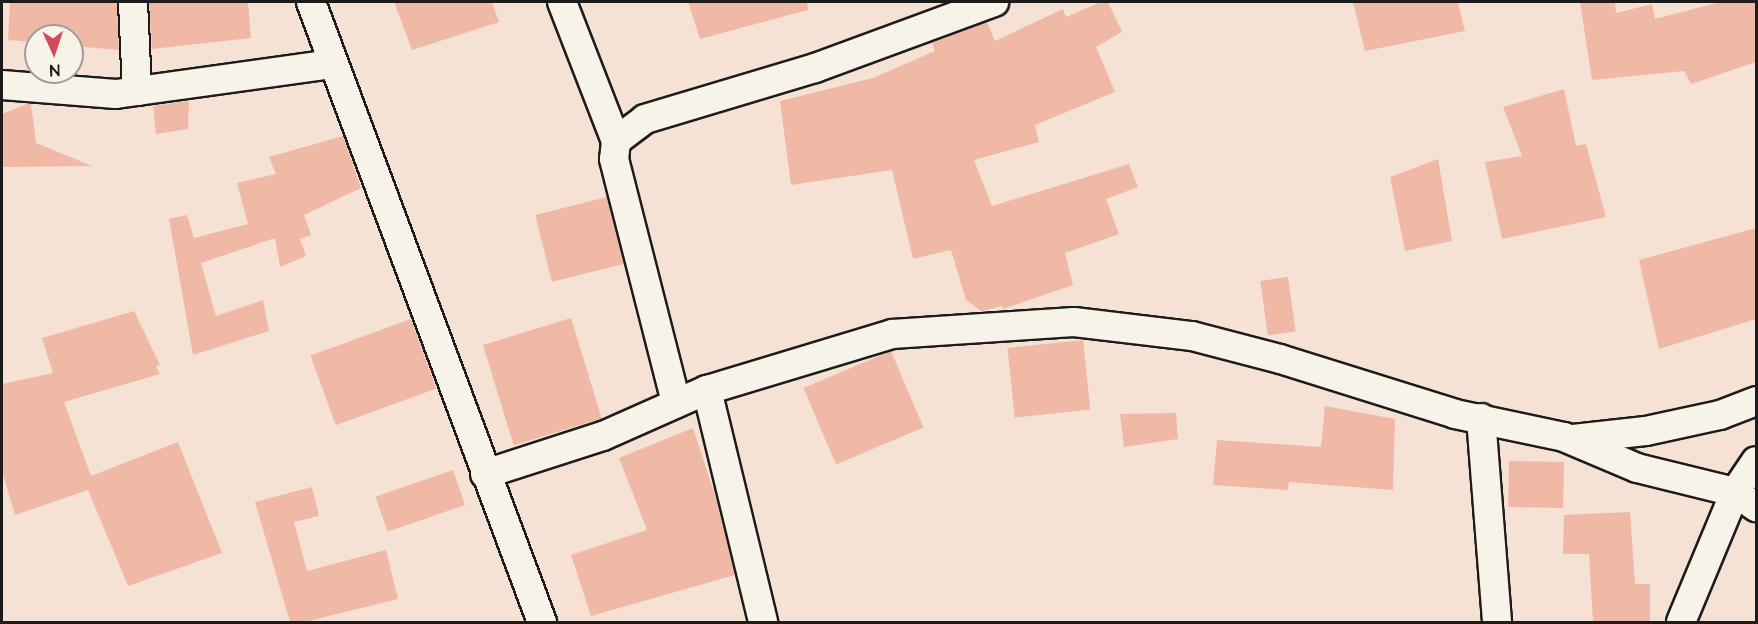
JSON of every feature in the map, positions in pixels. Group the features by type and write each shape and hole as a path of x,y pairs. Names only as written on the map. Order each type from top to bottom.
{"street":[{"path":"133,2 137,91"},
{"path":"311,2 542,622"},
{"path":"562,2 616,141 614,159 676,403"},
{"path":"616,141 645,119 815,68 952,9 994,2"},
{"path":"2,85 116,94 333,64"},
{"path":"485,474 603,436 707,390 892,334 1074,322 1192,336 1481,418 1570,439 1637,468 1746,500"},
{"path":"707,390 763,622"},
{"path":"1570,439 1646,431 1720,415 1756,401"},
{"path":"1481,418 1497,622"},
{"path":"1681,622 1746,500 1756,461"}],"building":[{"path":"10,2 117,2 119,50 84,47 84,24 24,24 24,41 8,40"},
{"path":"149,2 248,2 251,38 152,49"},
{"path":"394,2 492,2 499,22 412,50"},
{"path":"688,2 807,2 808,10 700,39"},
{"path":"1101,2 1108,2 1122,32 1096,47 1115,92 1035,125 1039,142 974,160 992,206 1129,164 1138,187 1106,199 1119,234 1065,253 1073,285 1003,309 1003,306 981,311 966,300 951,250 913,259 892,170 791,185 780,101 873,78 935,51 932,43 987,22 995,41 1063,9 1066,17"},
{"path":"1353,2 1458,2 1465,31 1365,51"},
{"path":"1580,2 1615,2 1616,13 1652,4 1655,19 1720,2 1756,2 1756,62 1691,84 1684,71 1592,80"},
{"path":"1564,89 1576,146 1586,144 1606,217 1502,239 1485,162 1522,156 1503,107"},
{"path":"189,101 188,129 156,134 153,106"},
{"path":"31,104 36,143 92,166 2,167 2,114"},
{"path":"343,136 361,188 304,215 311,235 300,239 306,256 280,267 275,238 201,263 216,316 263,300 269,331 193,355 169,219 187,215 194,238 248,224 237,183 276,174 269,157"},
{"path":"1438,159 1452,241 1405,251 1390,177"},
{"path":"607,197 624,264 552,282 535,215"},
{"path":"1756,228 1756,319 1659,349 1639,260"},
{"path":"1288,277 1296,331 1268,335 1260,281"},
{"path":"134,311 160,365 156,366 160,374 64,402 91,476 178,442 222,553 128,586 88,490 15,515 2,471 2,384 53,373 42,338"},
{"path":"571,318 602,418 514,445 483,345"},
{"path":"411,319 436,389 336,425 310,356"},
{"path":"1083,340 1090,410 1015,418 1007,348"},
{"path":"891,351 923,427 836,465 804,388"},
{"path":"1325,406 1395,419 1393,490 1289,482 1288,490 1213,485 1217,440 1321,447"},
{"path":"1176,413 1178,439 1124,447 1120,414"},
{"path":"693,428 716,498 735,575 591,616 571,555 647,530 619,458"},
{"path":"1509,461 1564,462 1563,508 1508,507"},
{"path":"453,470 465,505 388,532 375,497"},
{"path":"312,487 319,516 294,522 307,571 386,550 398,599 305,622 290,622 255,502"},
{"path":"1630,512 1635,584 1650,584 1650,622 1593,622 1589,554 1563,554 1564,515"}]}
